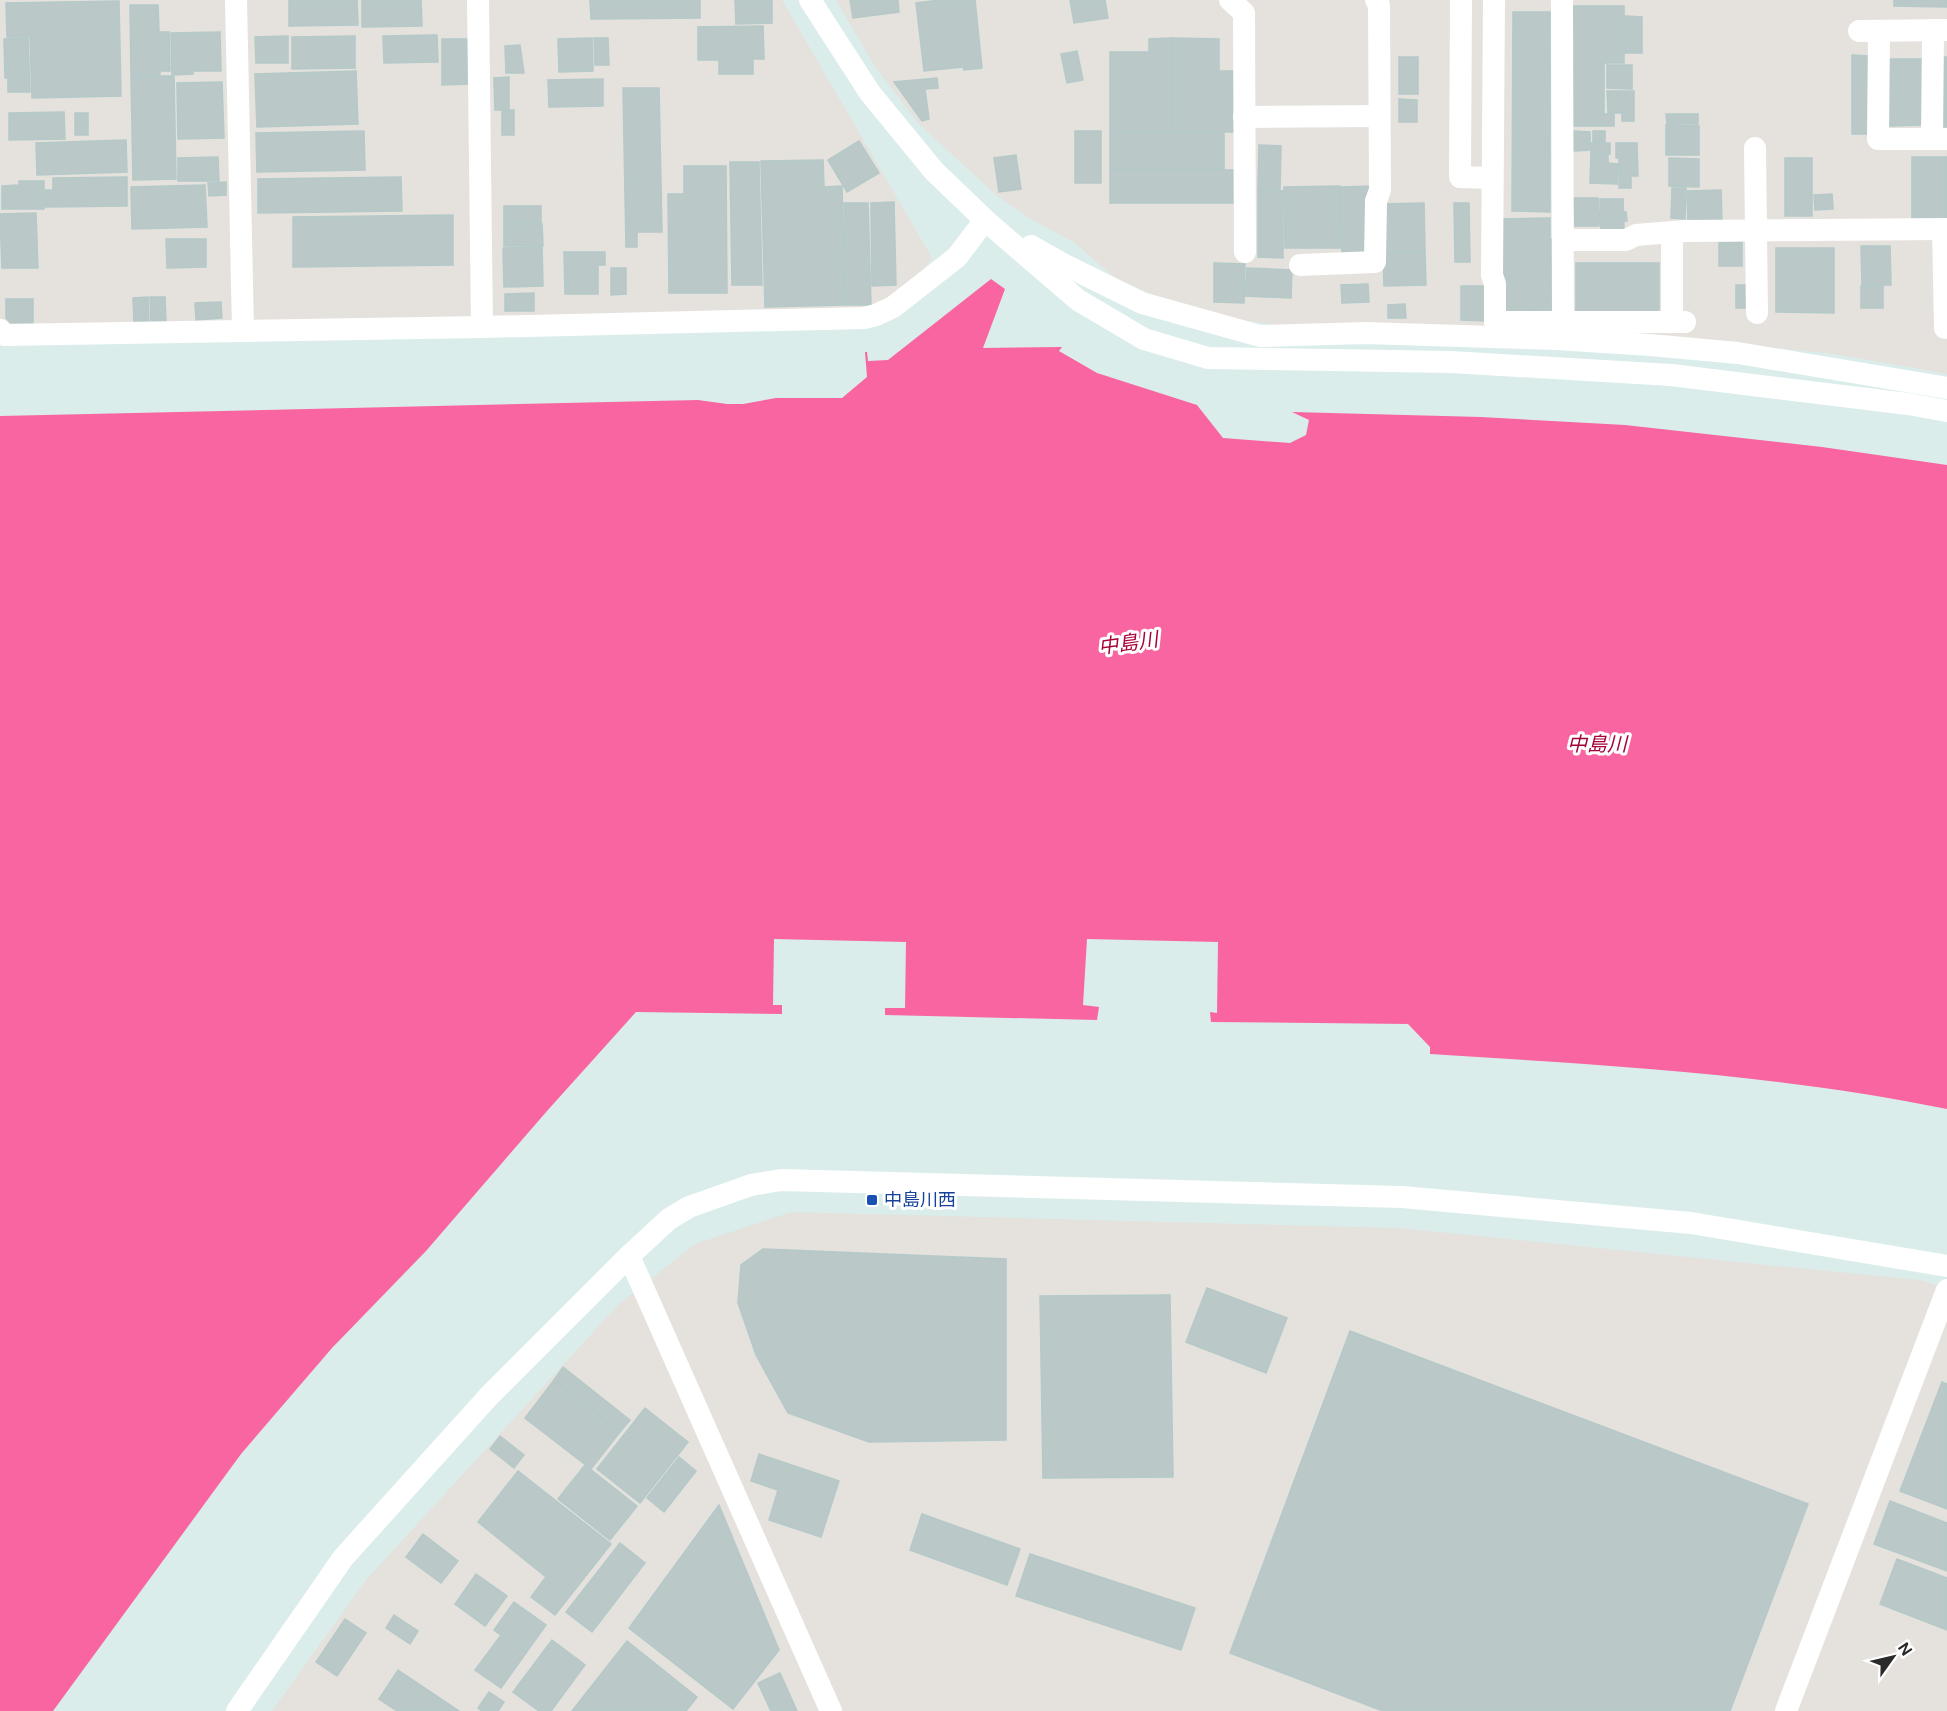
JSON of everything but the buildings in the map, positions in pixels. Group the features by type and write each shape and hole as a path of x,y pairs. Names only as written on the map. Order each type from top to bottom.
{"street":[{"path":"236,0 243,331"},
{"path":"478,0 482,327"},
{"path":"810,0 870,93 934,171 985,220 1078,300 1144,339 1208,358 1451,362 1671,375 1908,404 1947,411"},
{"path":"1230,0 1244,13 1245,252"},
{"path":"1300,265 1375,262 1376,201 1380,190 1379,5 1376,0"},
{"path":"1461,0 1460,177 1492,178"},
{"path":"1562,0 1563,322"},
{"path":"1496,1 1492,178 1492,274 1496,284 1495,322 1678,322 1672,233"},
{"path":"1940,30 1940,139 1878,139 1869,31 1940,30"},
{"path":"1244,117 1378,116"},
{"path":"1755,148 1757,313"},
{"path":"0,330 4,334 243,331 870,316 893,306 957,257 985,220"},
{"path":"985,220 1063,264 1142,303 1260,336 1365,333 1557,339 1650,345 1737,353 1947,388"},
{"path":"1563,240 1626,240 1636,235 1685,231 1945,229 1945,328"},
{"path":"237,1711 343,1558 489,1396 669,1219 689,1207 751,1185 781,1180 1402,1197 1691,1223 1947,1266"},
{"path":"629,1256 831,1711"},
{"path":"1786,1711 1947,1290"}],"shaded area":[{"path":"0,0 782,0 932,258 911,284 872,310 0,346"},
{"path":"836,0 1483,0 1483,281 1505,0 1947,0 1947,374 1835,354 1683,338 1282,326 1237,319 1172,303 1115,278 1075,243 1029,218 996,195 918,123 874,65"},
{"path":"791,1212 1398,1228 1919,1280 1947,1288 1947,1711 272,1711 366,1580 618,1305 695,1244"}],"water":[{"name":"中島川","path":"991,279 1005,289 983,348 1062,347 1059,351 1097,373 1197,405 1223,438 1290,443 1306,435 1309,420 1292,412 1481,417 1625,425 1822,447 1947,465 1947,1109 1819,1087 1754,1079 1625,1067 1430,1054 1430,1047 1408,1024 1211,1022 1210,1012 1217,1013 1218,942 1087,939 1083,1005 1099,1007 1097,1020 885,1015 885,1008 905,1008 906,942 774,939 773,1005 782,1005 782,1014 636,1012 426,1251 332,1348 241,1454 53,1711 0,1711 0,416 698,400 743,404 776,398 842,398 867,377 865,352 867,352 868,361 888,360"}],"place":[{"name":"中島川西","path":"872,1200"}]}
